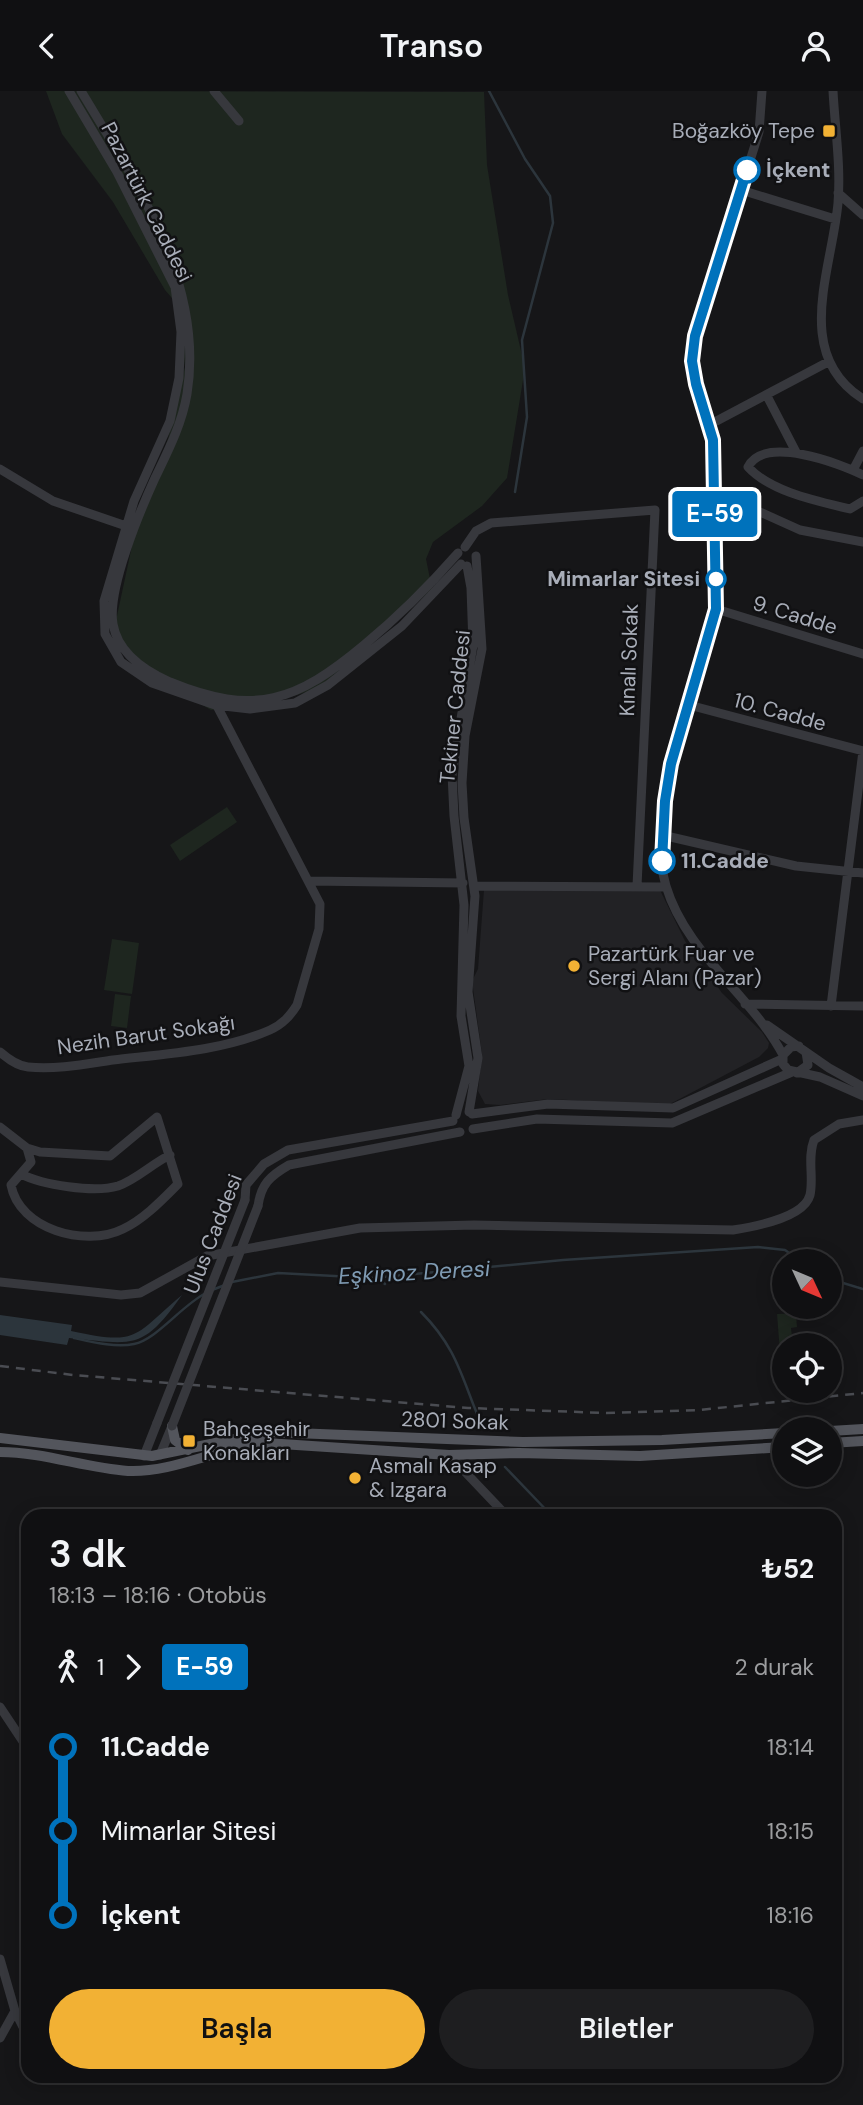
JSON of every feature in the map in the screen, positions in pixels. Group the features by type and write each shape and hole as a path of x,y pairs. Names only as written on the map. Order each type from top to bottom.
{"main road":[{"path":"172,1426 175,1440 188,1450"},
{"path":"842,1430 863,1429"},
{"name":"2801 Sokak","path":"161,1461 188,1450 269,1432 485,1441 662,1440 772,1434"},
{"path":"0,1438 161,1461"},
{"path":"449,1455 450,1448 473,1447 485,1441"},
{"path":"842,1442 863,1441"},
{"name":"2801 Sokak","path":"161,1461 266,1443 449,1455 519,1453 640,1456 772,1448"},
{"path":"0,1452 55,1455 128,1466 147,1459"},
{"path":"13,1452 128,1471 161,1461"}],"street":[{"name":"Pazartürk Caddesi","path":"69,91 123,182 175,287 178,304 181,332 174,405 129,530"},
{"name":"Pazartürk Caddesi","path":"80,91 126,166 175,271 186,306 189,362 187,396 174,437 129,530"},
{"path":"214,91 239,121"},
{"path":"762,91 759,132 695,336 692,361 713,440 716,609 671,764 662,835 666,887 681,917 707,955 762,1022 863,1087"},
{"path":"833,91 838,193 823,291 828,362 841,383 863,399"},
{"path":"741,190 835,219"},
{"path":"838,193 863,215"},
{"path":"709,425 828,362"},
{"path":"767,395 796,451"},
{"path":"863,475 796,451 759,455 748,467 774,484 814,500 850,509 863,501"},
{"path":"853,470 863,451"},
{"path":"0,469 53,501 129,530"},
{"path":"714,496 731,499 800,530 863,543"},
{"name":"Kınalı Sokak","path":"462,550 476,531 491,523 655,510 637,886"},
{"path":"129,530 113,603 113,627 119,643 131,658 159,676 213,694 248,700 274,698 313,685 400,614 462,550 474,550 476,556 472,564 464,565 446,580 402,626 307,698 267,708 217,705 152,684 121,663 110,645 103,624 104,601 129,530"},
{"name":"Tekiner Caddesi","path":"454,1118 469,1066 460,989 463,883 454,816 453,766 473,645 471,586 462,550"},
{"name":"Tekiner Caddesi","path":"471,1113 478,1058 468,992 474,886 462,783 466,736 482,649 476,556"},
{"path":"446,580 459,577 471,586"},
{"name":"9. Cadde","path":"716,609 863,654"},
{"name":"Nezih Barut Sokağı","path":"0,1052 28,1067 73,1066 206,1047 242,1041 273,1029 286,1020 297,1005 319,929 320,904 213,694"},
{"name":"10. Cadde","path":"688,705 863,751"},
{"path":"831,1006 863,751"},
{"path":"662,835 796,866 863,873"},
{"path":"309,881 463,883"},
{"path":"474,886 666,887"},
{"path":"745,1004 863,1006"},
{"path":"762,1022 782,1057 785,1068 820,1076 863,1096"},
{"path":"782,1057 791,1047 803,1049"},
{"path":"794,1072 808,1065 803,1049"},
{"name":"Ulus Caddesi","path":"147,1459 157,1423 246,1200 246,1185 275,1155 471,1113 548,1104 673,1108 782,1057"},
{"name":"Ulus Caddesi","path":"161,1461 172,1426 258,1206 260,1189 289,1165 473,1129 565,1118 672,1123 794,1072"},
{"path":"471,1113 475,1123 473,1129"},
{"path":"0,1127 27,1148 56,1154 110,1156 157,1117 178,1184 160,1202 122,1230 101,1234 52,1230 33,1222 13,1200 10,1185 31,1162 27,1148"},
{"path":"454,1118 460,1132"},
{"path":"0,1282 121,1295 140,1293 207,1257 360,1228 474,1225 733,1230 751,1227 787,1216 806,1203 810,1195 814,1140 839,1124 863,1120"},
{"path":"21,1174 38,1183 108,1188 120,1185 170,1155"},
{"path":"449,1455 500,1509"},
{"path":"0,1707 21,1738"},
{"path":"0,1959 13,2015 21,2027"},
{"path":"0,2038 13,2015"}],"shaded area":[{"path":"46,91 484,92 487,165 508,295 525,368 507,478 482,506 433,542 426,559 432,589 320,688 280,700 211,710 136,666 115,625 138,518 168,439 185,367 178,305 165,290 113,202 62,134"},
{"path":"227,807 237,822 180,861 170,845"},
{"path":"484,890 660,890 685,941 722,993 762,1032 769,1043 768,1048 759,1057 668,1105 548,1099 500,1105 485,1104 478,1091 482,1054 472,981 478,969"},
{"path":"112,939 139,943 132,994 104,990"},
{"path":"115,994 131,996 127,1028 111,1026"},
{"path":"182,1295 156,1327 134,1340 108,1342 69,1338 67,1345 0,1335 0,1315 72,1325 71,1331 124,1337 144,1328"},
{"path":"777,1319 796,1319 797,1327 791,1328 792,1333 778,1333"}],"waterway":[{"path":"489,91 525,159 550,196 553,223 522,340 527,417 515,492"},
{"name":"Eşkinoz Deresi","path":"232,1282 278,1273 372,1278 563,1260 758,1247 776,1249"},
{"name":"Eşkinoz Deresi","path":"378,1278 385,1284"},
{"name":"Eşkinoz Deresi","path":"842,1283 863,1289"},
{"name":"Eşkinoz Deresi","path":"212,1290 225,1285"},
{"name":"Eşkinoz Deresi","path":"74,1338 104,1344 134,1344 151,1336 206,1293"},
{"path":"421,1312 452,1353 483,1428"},
{"path":"505,1467 545,1509"}],"railway":[{"path":"0,1366 73,1375 468,1408 606,1413 699,1410 863,1393"}],"bus line":[{"name":"E-59","path":"662,861 665,801 671,764 708,646 716,609 713,440 692,361 695,336 747,170"}],"place":[{"name":"Boğazköy Tepe","path":"829,131"},
{"name":"İçkent","path":"747,170"},
{"name":"Mimarlar Sitesi","path":"716,579"},
{"name":"11.Cadde","path":"662,861"},
{"name":"Pazartürk Fuar ve Sergi Alanı (Pazar)","path":"574,966"},
{"name":"Bahçeşehir Konakları","path":"189,1441"},
{"name":"Asmalı Kasap & Izgara","path":"355,1478"}]}
